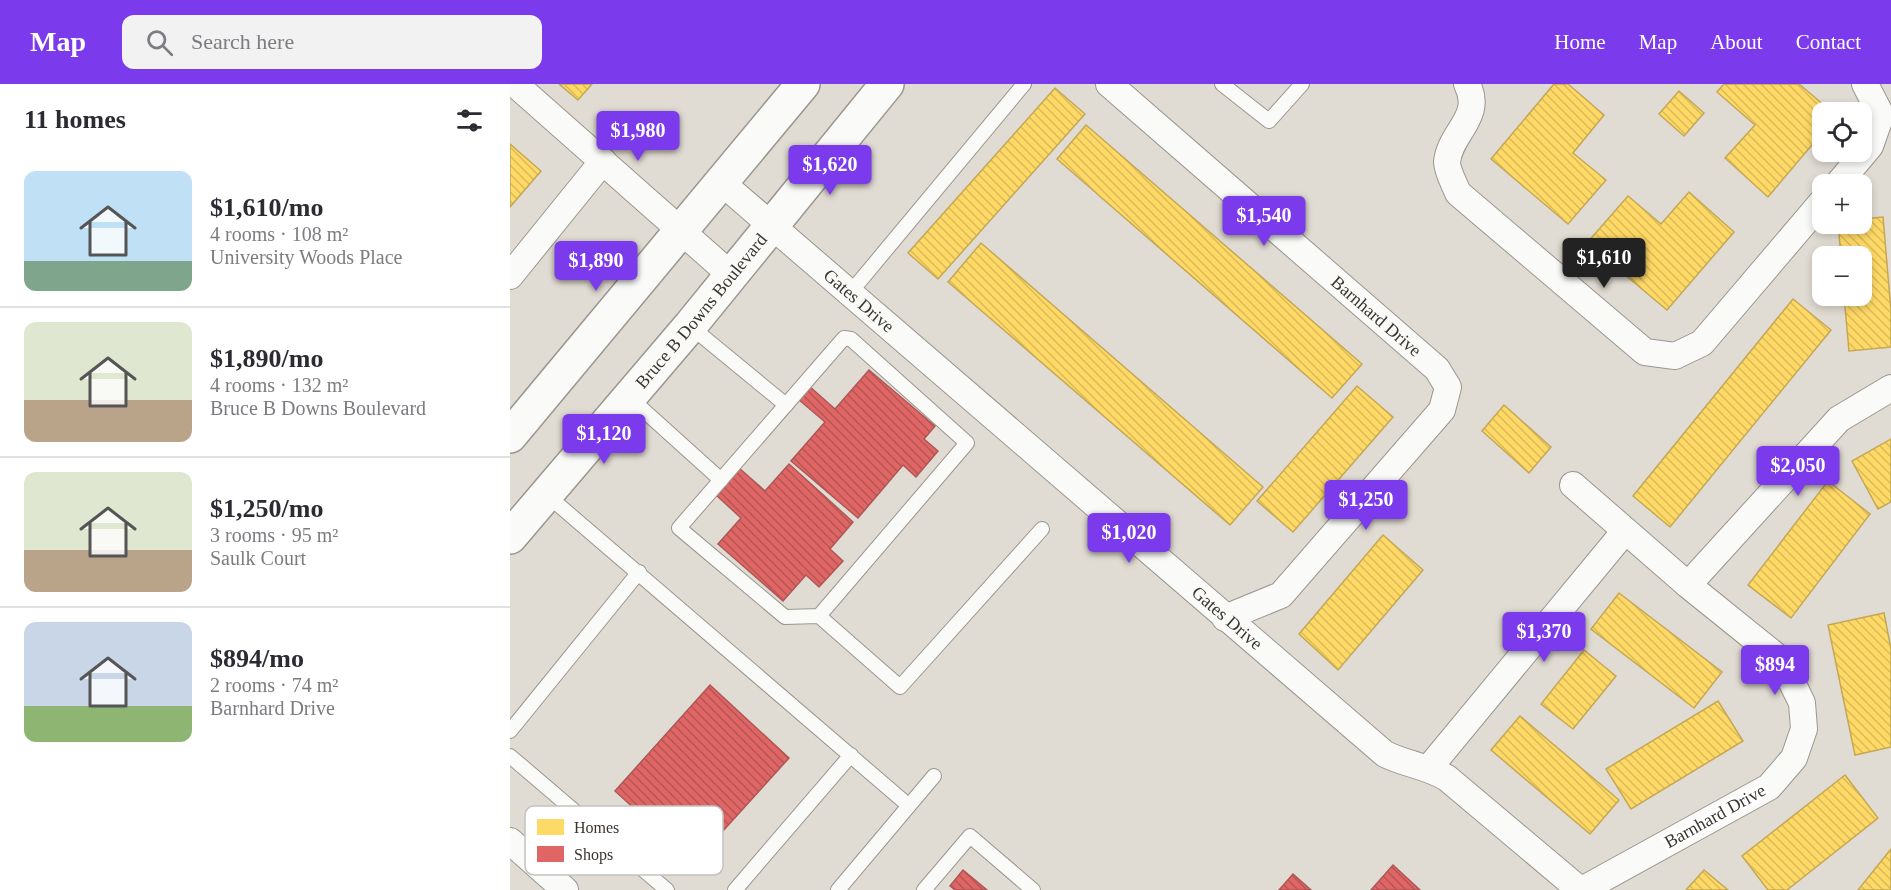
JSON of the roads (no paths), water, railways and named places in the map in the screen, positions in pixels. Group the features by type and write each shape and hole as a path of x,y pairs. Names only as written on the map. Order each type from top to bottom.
{"main road":[{"path":"510,434 803,84"},
{"name":"Bruce B Downs Boulevard","path":"510,537 545,493 690,326 887,84"}],"street":[{"path":"514,84 731,275"},
{"name":"Barnhard Drive","path":"1109,84 1437,369 1448,387 1442,410 1281,595 1224,618"},
{"path":"1467,84 1473,95 1469,118 1454,144 1447,163 1458,193 1645,352 1675,356 1702,343 1812,214"},
{"path":"1846,174 1870,146 1881,115 1865,84"},
{"path":"510,276 603,161"},
{"name":"Gates Drive","path":"721,182 1224,618 1385,753 1405,764 1429,768 1447,778 1581,890"},
{"path":"1688,585 1839,419 1891,388"},
{"name":"Barnhard Drive","path":"1573,485 1688,585 1781,660 1802,703 1804,729 1794,758 1769,787 1581,890"},
{"path":"1429,768 1625,531"},
{"path":"510,841 525,854"},
{"path":"548,875 565,890"}],"lane":[{"path":"850,293 1024,84"},
{"path":"1222,84 1269,121 1302,84"},
{"path":"690,326 786,405"},
{"path":"819,616 967,443 850,339 843,338 679,528 785,617 819,616 900,687 1042,529"},
{"path":"629,397 721,480"},
{"path":"545,493 908,805"},
{"path":"510,731 639,572"},
{"path":"735,890 851,755"},
{"path":"510,756 569,806"},
{"path":"838,890 933,776"},
{"path":"924,890 970,837 1033,890"},
{"path":"649,875 667,890"}]}
